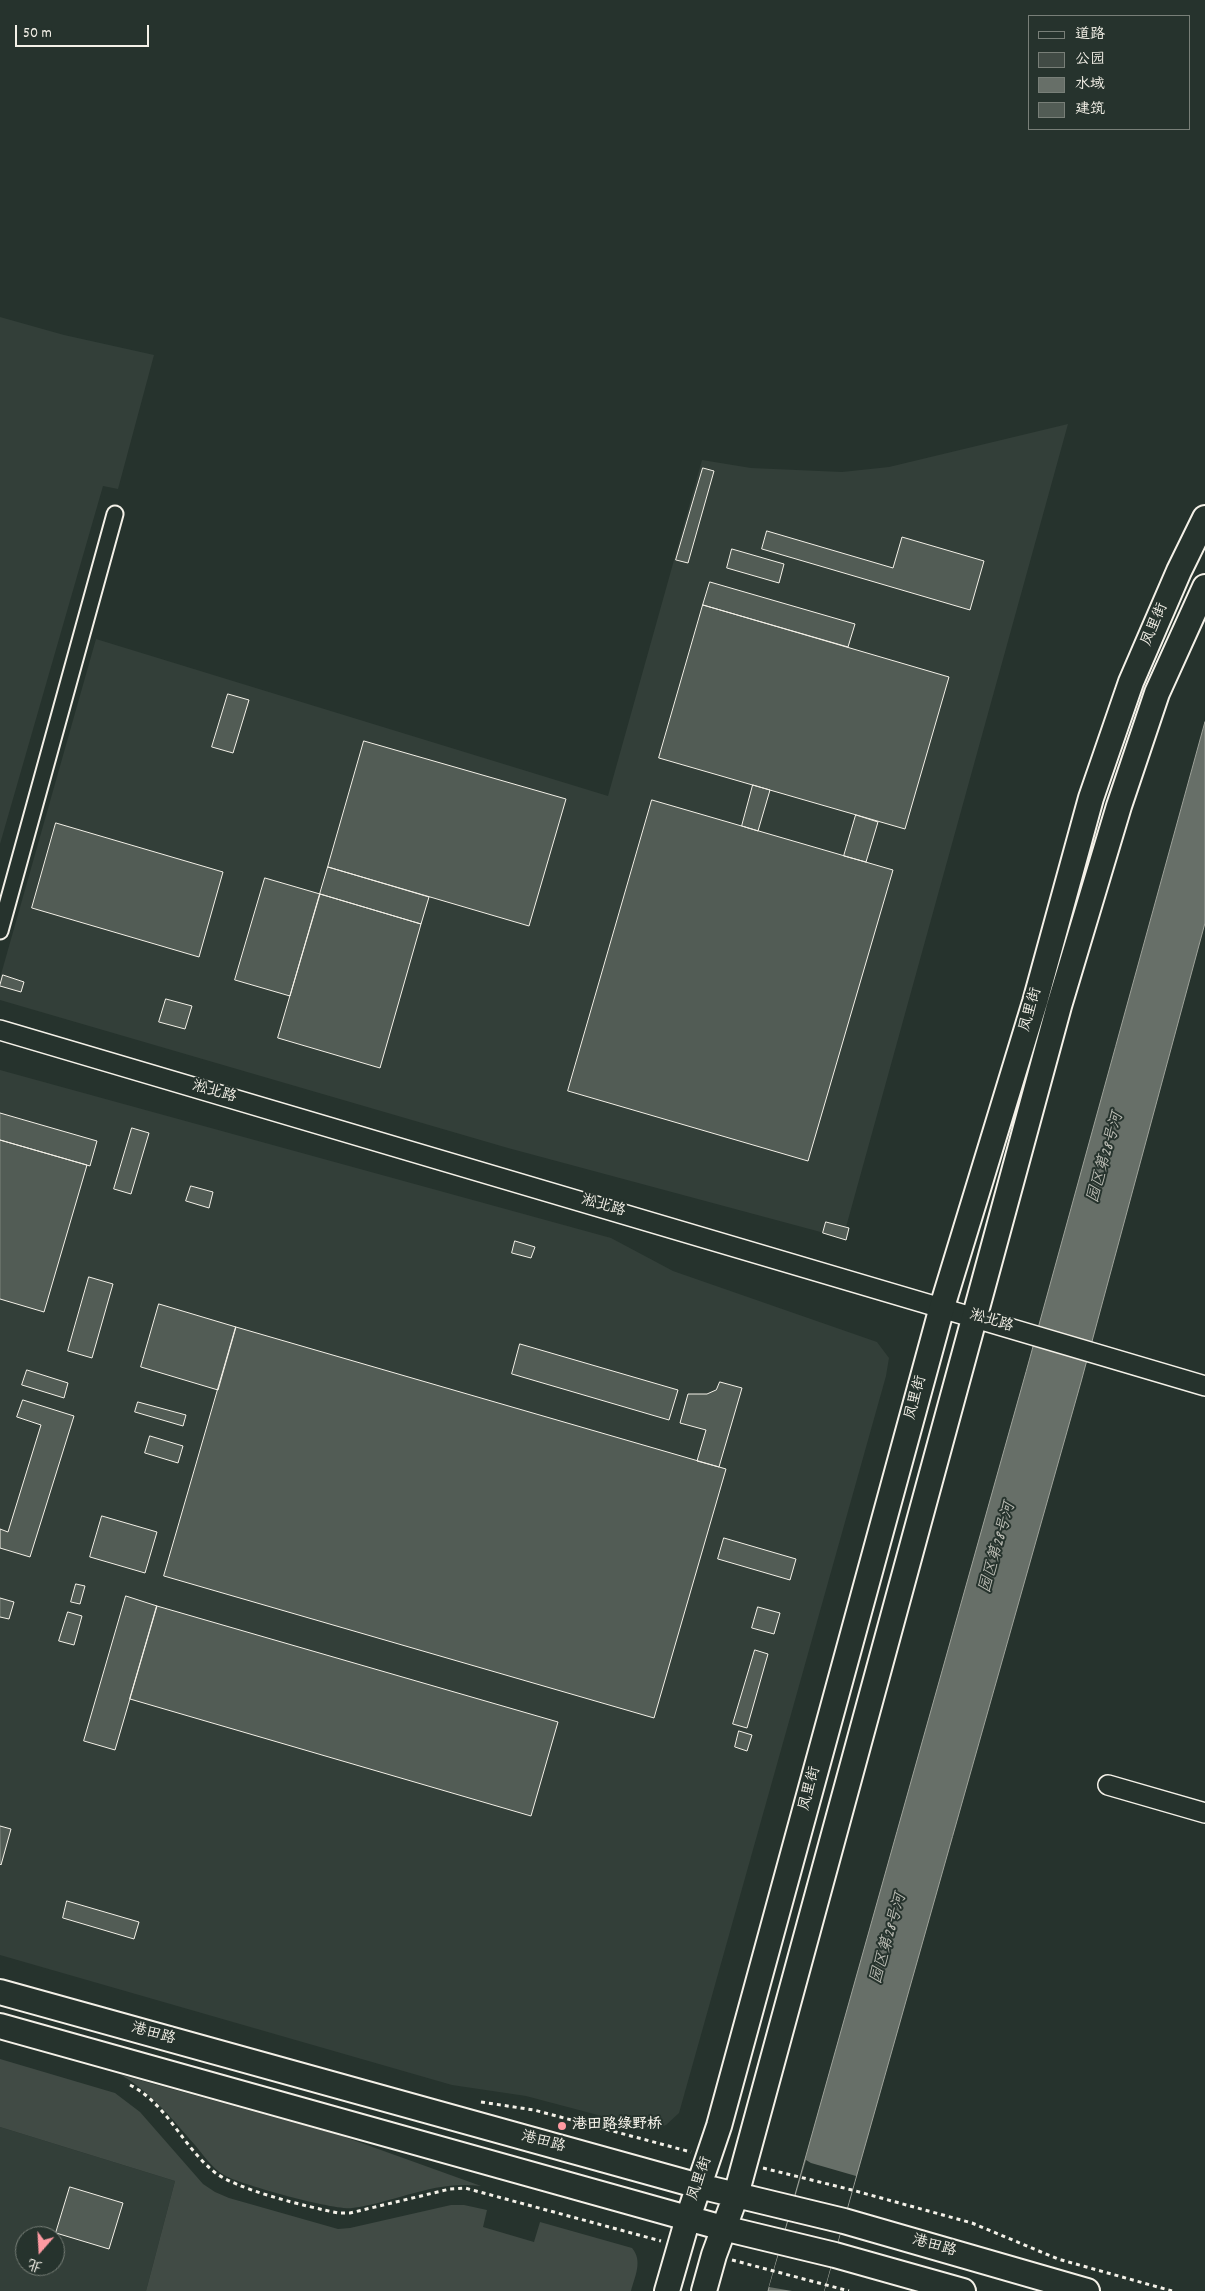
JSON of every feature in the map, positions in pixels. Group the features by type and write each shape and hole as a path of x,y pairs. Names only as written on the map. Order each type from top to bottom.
{"main road":[{"name":"凤里街","path":"667,2291 688,2218 719,2126 942,1307 1035,1002 1091,798 1132,682 1179,571 1205,518"},
{"name":"凤里街","path":"704,2291 723,2228 736,2195 1060,1006 1119,806 1158,693 1205,587"},
{"name":"港田路","path":"0,1992 699,2186 844,2221 1087,2291"},
{"path":"0,2026 723,2228 835,2255 963,2291"}],"street":[{"path":"0,931 115,514"},
{"name":"淞北路","path":"0,1030 1205,1386"},
{"path":"1108,1785 1205,1813"}],"path":[{"path":"128,2084 151,2099 210,2170 233,2184 338,2213 350,2213 450,2189 465,2188 680,2246"},
{"path":"478,2102 534,2110 668,2147 709,2156"},
{"path":"744,2164 801,2176 972,2223 1058,2259 1172,2291"},
{"path":"714,2255 849,2291"}],"shaded area":[{"path":"0,317 64,335 154,355 118,489 103,486 0,844"},
{"path":"1068,424 843,1238 508,1148 0,1000 0,978 96,639 608,796 702,460 751,468 842,472 889,467"},
{"path":"0,1070 611,1238 673,1271 877,1342 889,1358 886,1376 679,2113 666,2125 659,2128 647,2128 526,2096 452,2085 0,1955"},
{"path":"0,2127 175,2181 146,2291 0,2291"}],"green space":[{"path":"0,2059 115,2093 140,2112 203,2184 229,2198 338,2229 350,2228 451,2205 464,2205 487,2210 483,2227 534,2242 540,2222 632,2248 638,2263 631,2291 146,2291 175,2181 0,2127"},
{"path":"121,2075 342,2136 481,2186 447,2186 352,2208 327,2205 266,2190 233,2179 216,2169 161,2107"}],"water":[{"name":"园区第28号河","path":"1205,722 1205,923 1081,1382 824,2291 768,2291 1026,1372"}],"pier":[{"path":"806,2160 856,2176 824,2291 792,2291 769,2287"}],"building":[{"path":"703,468 714,471 688,563 676,560"},
{"path":"767,531 893,568 902,537 984,561 970,610 762,549"},
{"path":"732,549 784,564 779,583 727,568"},
{"path":"710,582 855,624 848,647 703,605"},
{"path":"703,605 949,677 905,829 659,758"},
{"path":"228,694 249,700 233,753 212,747"},
{"path":"364,741 566,799 529,926 328,867"},
{"path":"753,785 770,790 758,831 742,826"},
{"path":"652,800 893,870 808,1161 568,1091"},
{"path":"856,815 878,822 866,862 844,856"},
{"path":"56,823 223,872 199,957 32,908"},
{"path":"328,867 429,897 421,924 320,894"},
{"path":"265,878 320,894 290,996 235,980"},
{"path":"320,894 421,924 380,1068 278,1038"},
{"path":"3,975 24,982 21,992 0,986"},
{"path":"166,999 192,1006 185,1029 159,1022"},
{"path":"0,1113 97,1141 90,1166 0,1140"},
{"path":"132,1128 149,1133 131,1194 114,1189"},
{"path":"0,1140 87,1165 44,1312 0,1299"},
{"path":"191,1186 213,1192 209,1208 186,1201"},
{"path":"826,1222 849,1228 846,1240 823,1233"},
{"path":"515,1241 535,1247 531,1258 512,1253"},
{"path":"89,1277 113,1284 92,1358 68,1351"},
{"path":"159,1304 236,1327 218,1390 141,1367"},
{"path":"236,1327 726,1469 654,1718 164,1576"},
{"path":"520,1344 678,1390 669,1420 512,1374"},
{"path":"27,1370 68,1383 64,1398 22,1385"},
{"path":"720,1382 742,1388 719,1467 697,1461 706,1430 680,1423 688,1394 707,1394 716,1390"},
{"path":"23,1400 74,1416 30,1557 0,1548 0,1529 8,1532 41,1425 17,1417"},
{"path":"138,1402 186,1415 183,1426 135,1412"},
{"path":"150,1436 183,1446 178,1463 145,1453"},
{"path":"102,1516 157,1532 145,1573 90,1557"},
{"path":"724,1538 796,1559 790,1580 718,1559"},
{"path":"76,1584 85,1586 80,1604 71,1602"},
{"path":"126,1596 157,1606 115,1750 84,1741"},
{"path":"0,1598 14,1602 9,1619 0,1617"},
{"path":"157,1606 558,1722 531,1816 130,1699"},
{"path":"758,1607 780,1613 774,1634 752,1628"},
{"path":"68,1612 82,1616 74,1645 59,1641"},
{"path":"755,1650 768,1654 747,1728 733,1724"},
{"path":"739,1731 752,1735 747,1751 735,1747"},
{"path":"0,1826 11,1829 1,1865 0,1864"},
{"path":"67,1901 139,1922 134,1939 63,1918"},
{"path":"70,2187 123,2203 109,2249 65,2236 65,2226 58,2226"}],"place":[{"name":"港田路绿野桥","path":"562,2126"}]}
